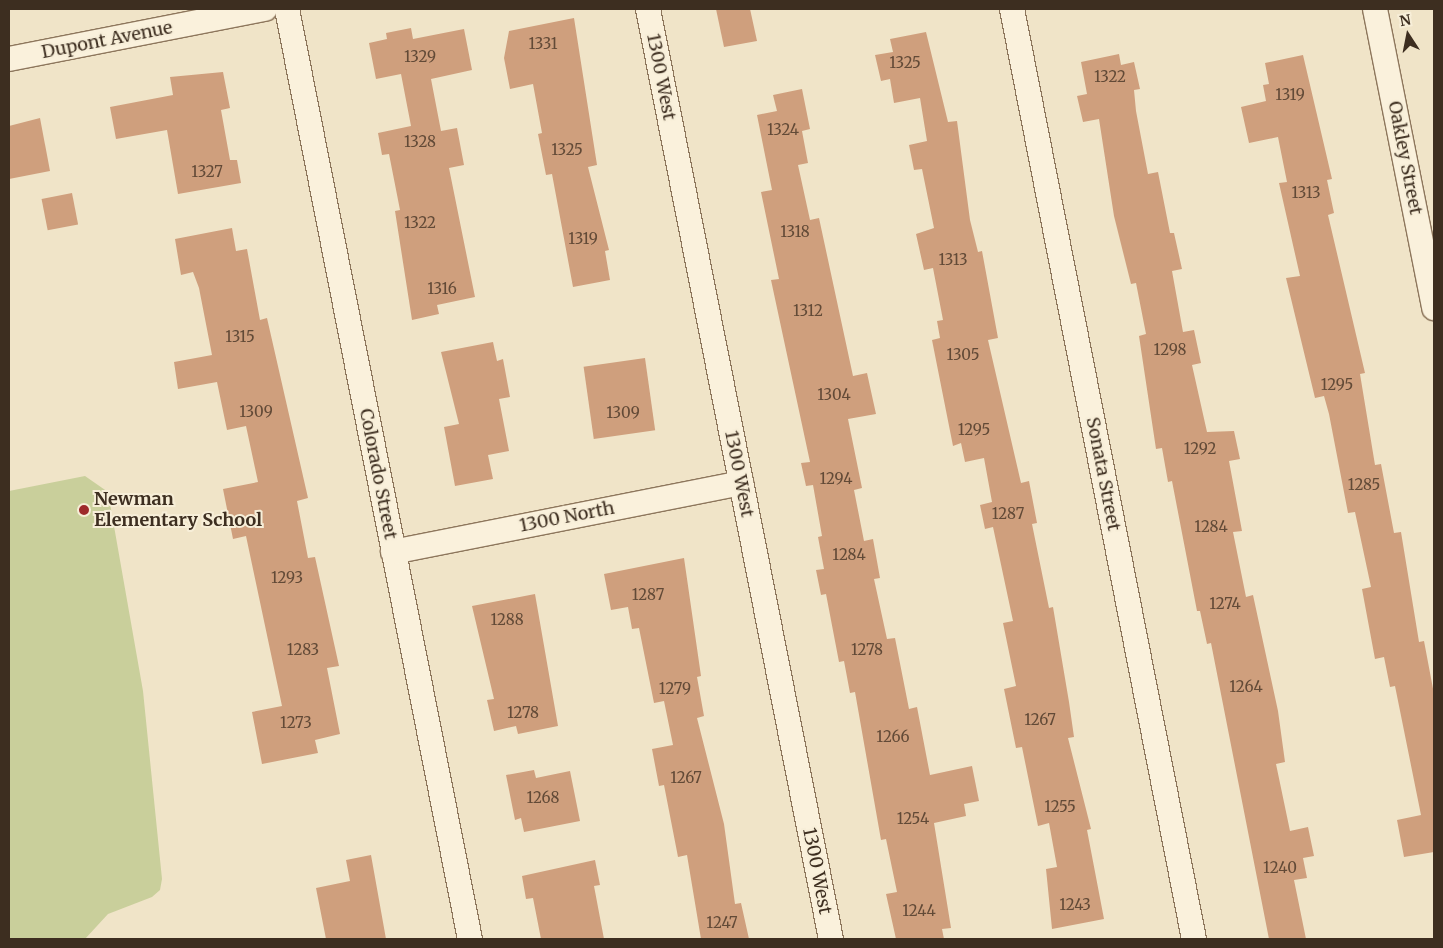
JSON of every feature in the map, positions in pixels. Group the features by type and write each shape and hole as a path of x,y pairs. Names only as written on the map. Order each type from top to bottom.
{"street":[{"name":"Dupont Avenue","path":"9,59 265,9"},
{"name":"Colorado Street","path":"287,9 470,939"},
{"name":"1300 West","path":"648,9 831,939"},
{"name":"Sonata Street","path":"1012,9 1194,939"},
{"name":"Oakley Street","path":"1375,9 1434,308"},
{"name":"1300 North","path":"393,552 741,483"}],"green space":[{"path":"85,476 108,492 143,691 162,879 160,890 152,897 108,914 85,939 9,939 9,491"}],"building":[{"path":"716,9 750,9 757,41 724,47"},
{"path":"574,18 597,165 588,167 609,250 605,251 610,280 573,287 552,174 546,175 538,134 542,133 533,84 510,89 504,58 509,31"},
{"path":"411,28 413,39 464,29 472,70 431,79 441,131 457,128 464,165 449,168 475,297 437,305 439,314 412,320 395,211 400,210 389,154 382,155 378,133 411,126 401,74 376,79 369,43 387,39 386,33"},
{"path":"926,32 948,122 957,121 970,220 978,252 982,251 998,338 988,340 1021,483 1029,481 1037,523 1032,524 1049,608 1053,607 1069,702 1074,737 1068,738 1091,829 1087,830 1104,919 1052,929 1046,869 1057,867 1049,823 1038,826 1022,747 1016,748 1004,689 1016,686 1003,623 1013,621 993,527 985,529 980,505 992,502 984,458 965,462 961,443 953,446 932,340 940,338 937,321 943,320 933,268 924,270 916,234 934,228 922,169 914,170 909,145 927,141 920,98 894,103 890,79 881,81 875,55 893,52 890,39"},
{"path":"1119,54 1121,65 1134,62 1140,89 1134,90 1136,111 1148,174 1158,172 1170,233 1174,233 1182,269 1172,271 1183,332 1194,330 1201,363 1192,365 1207,432 1234,431 1240,459 1229,461 1242,531 1233,532 1246,597 1253,595 1278,711 1285,762 1276,764 1290,831 1308,827 1314,856 1303,858 1307,878 1294,880 1306,939 1269,939 1211,643 1207,644 1200,611 1197,611 1172,481 1168,482 1162,448 1156,449 1139,336 1146,334 1136,283 1131,284 1114,216 1099,119 1083,122 1077,96 1087,94 1081,62"},
{"path":"1303,55 1332,179 1327,180 1334,213 1328,215 1365,373 1360,374 1375,465 1381,464 1394,533 1401,532 1419,642 1424,641 1434,694 1434,852 1404,857 1397,820 1421,815 1395,686 1390,687 1384,657 1375,659 1362,589 1371,587 1355,512 1348,513 1329,414 1324,396 1315,398 1286,278 1300,276 1279,183 1287,182 1278,137 1249,143 1241,107 1266,101 1263,85 1269,84 1265,63"},
{"path":"223,72 230,108 221,110 230,160 237,160 241,183 178,194 167,130 116,139 110,107 173,95 170,77"},
{"path":"802,89 810,129 802,131 808,163 798,165 810,220 819,218 853,376 867,373 876,414 848,419 862,488 854,490 864,541 873,539 880,578 874,579 887,639 895,638 909,709 917,707 930,775 972,766 979,801 964,804 966,816 934,823 951,928 942,929 944,939 896,939 886,894 897,892 886,839 881,840 855,692 850,693 844,661 839,662 826,594 821,595 816,570 824,569 818,537 822,536 813,485 806,486 801,463 810,462 771,280 779,279 761,192 772,190 757,115 777,111 773,95"},
{"path":"40,118 50,171 9,179 9,126"},
{"path":"72,193 78,224 48,230 42,199"},
{"path":"232,228 236,251 247,249 260,320 267,318 308,498 297,501 308,558 315,557 339,666 327,668 340,734 315,740 318,753 262,764 252,712 282,706 246,536 233,539 223,489 258,482 246,426 227,430 217,382 178,389 174,362 212,355 199,288 193,272 181,275 175,239"},
{"path":"493,342 497,361 503,359 510,397 499,399 509,451 488,455 493,479 455,486 444,427 459,424 441,352"},
{"path":"645,358 655,430 594,439 584,367"},
{"path":"684,558 701,676 697,677 704,716 697,718 724,824 735,904 741,903 749,939 701,939 687,855 678,857 664,785 659,786 652,749 673,745 664,701 654,703 639,628 632,629 628,607 611,610 604,574"},
{"path":"535,594 558,726 518,734 516,726 494,731 487,700 494,699 472,606"},
{"path":"534,770 536,778 570,771 580,821 524,832 521,818 515,820 506,775"},
{"path":"371,855 386,939 326,939 316,888 350,881 346,860"},
{"path":"595,860 600,885 594,886 604,939 541,939 533,898 526,899 522,876"}],"place":[{"name":"Newman Elementary School","path":"84,510"}]}
